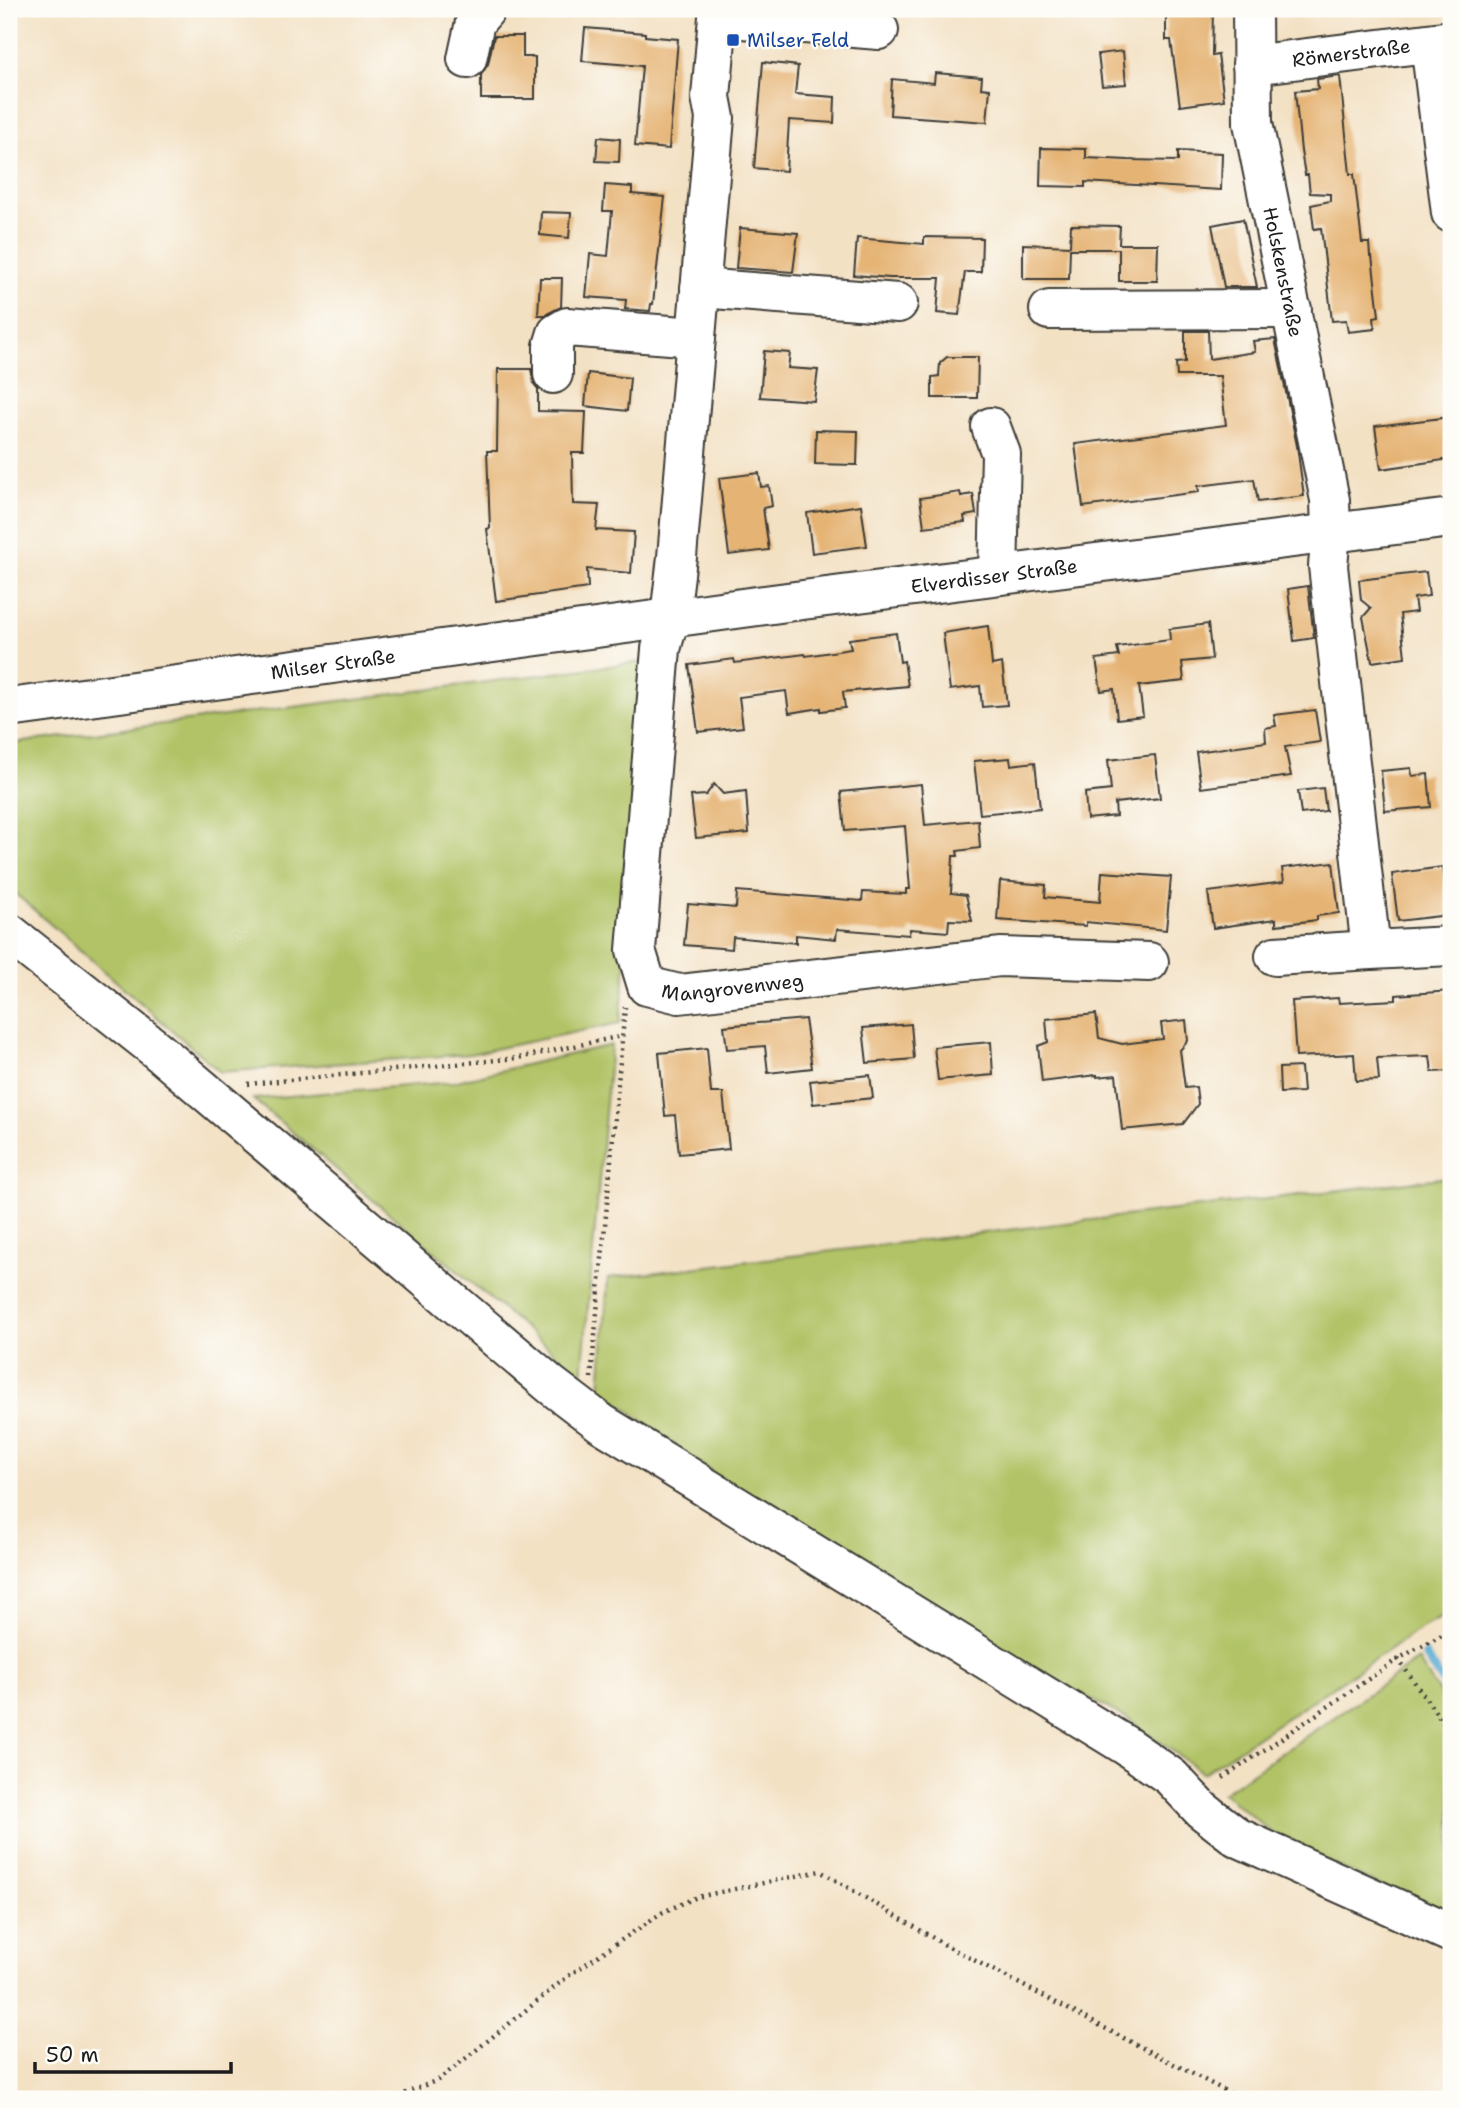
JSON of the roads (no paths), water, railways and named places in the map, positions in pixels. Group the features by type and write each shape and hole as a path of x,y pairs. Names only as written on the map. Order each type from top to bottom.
{"street":[{"path":"467,59 475,22 486,9"},
{"name":"Holskenstraße","path":"1252,9 1254,123 1330,499 1331,533"},
{"path":"664,618 677,557 715,118 711,97 719,13 879,30"},
{"path":"1440,42 1451,213"},
{"name":"Römerstraße","path":"1252,65 1440,42"},
{"path":"700,288 898,303"},
{"path":"1049,310 1292,309"},
{"path":"553,374 556,333 568,327 696,337"},
{"path":"991,427 1001,454 998,575"},
{"name":"Elverdisser Straße","path":"664,618 1451,518"},
{"path":"1331,533 1328,566 1371,950"},
{"name":"Milser Straße","path":"9,708 664,618"},
{"name":"Mangrovenweg","path":"664,618 636,950 646,986 679,994 1000,957 1149,962"},
{"path":"9,933 152,1046 551,1385 601,1423 1125,1745 1171,1777 1202,1811 1237,1837 1451,1933"},
{"path":"1275,956 1451,946"}],"waterway":[{"path":"1425,1655 1451,1694"}],"place":[{"name":"Milser Feld","path":"733,40"}]}
